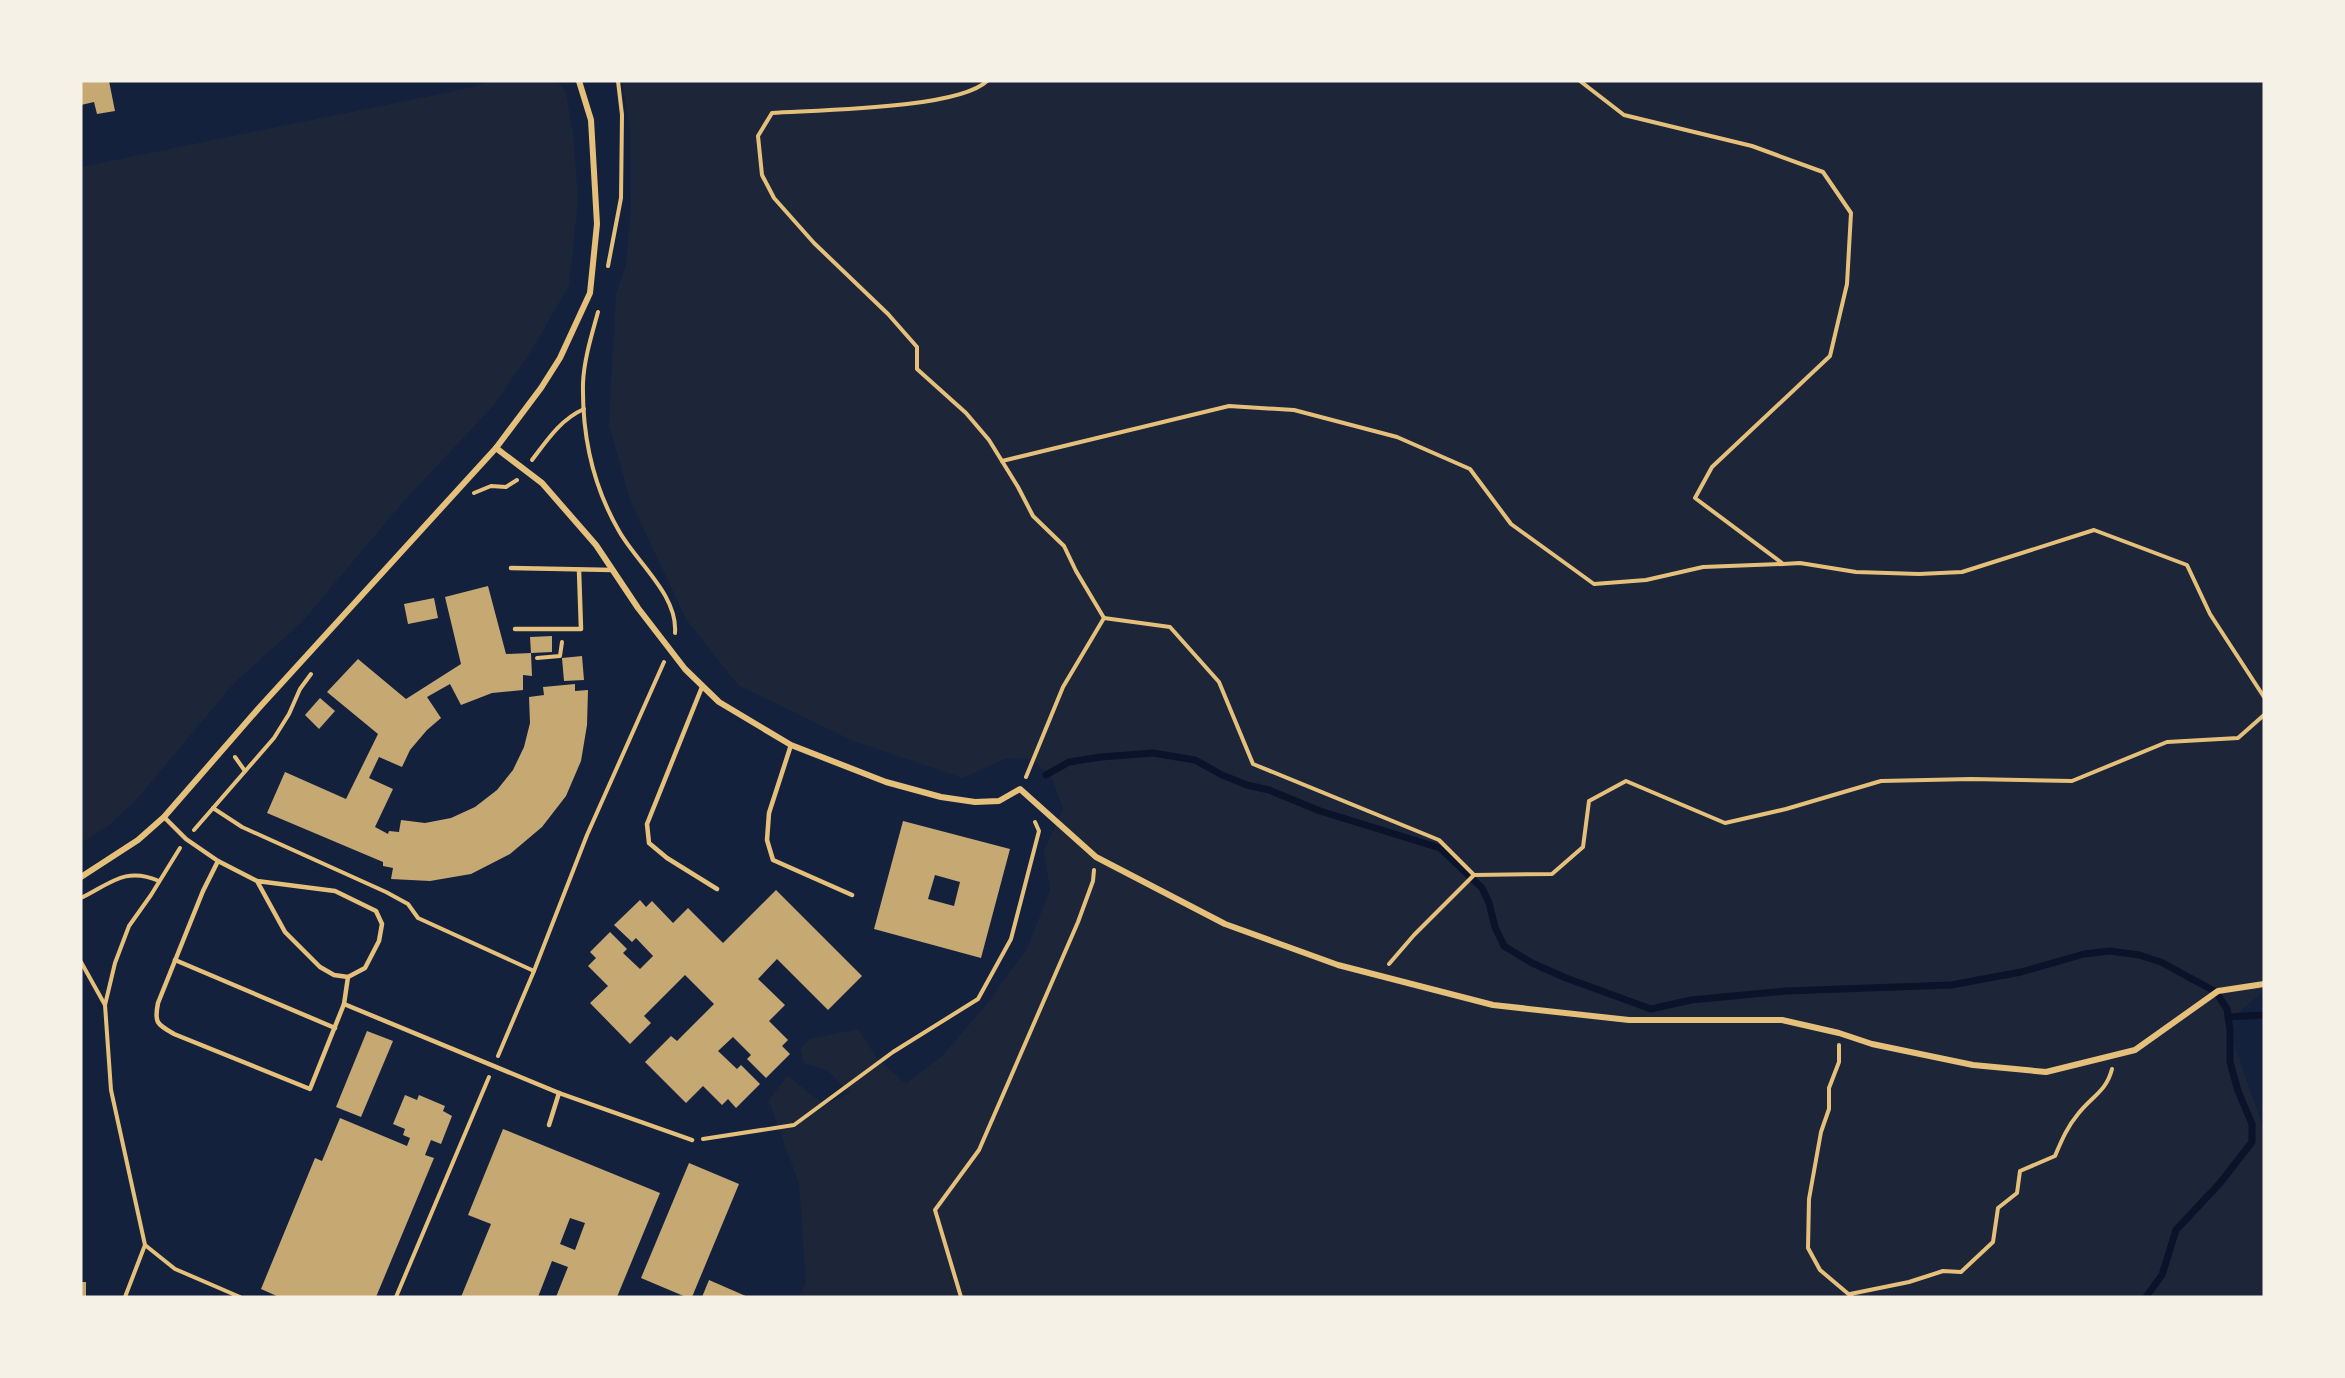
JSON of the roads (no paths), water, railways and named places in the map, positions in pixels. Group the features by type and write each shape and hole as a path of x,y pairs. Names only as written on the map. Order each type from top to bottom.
{"street":[{"path":"81,877 138,840 164,817 258,709 496,448 541,388 560,358 590,293 597,224 591,120 579,81"},
{"path":"496,448 526,468 542,483 596,545 638,608 669,648 702,687 719,702 790,745 886,782 941,797 975,802 999,801 1020,789 1096,857 1225,924 1338,965 1493,1005 1629,1020 1782,1020 1839,1033 1872,1044 1973,1065 2040,1072 2135,1050 2218,991 2264,984"}],"lane":[{"path":"511,568 613,570"},
{"path":"515,629 581,629 579,570"},
{"path":"702,687 647,824 649,843 667,858 717,889"},
{"path":"790,745 769,813 767,840 773,860 852,895"},
{"path":"164,817 186,839 218,861 257,881 335,891 376,911 382,924 379,941 365,968 348,977 334,975 320,968 285,932 257,881"},
{"path":"218,861 203,891 158,1003 155,1017 159,1025 174,1034 310,1089 344,1004 348,977"},
{"path":"175,960 334,1028"},
{"path":"344,1004 559,1093 692,1140"},
{"path":"549,1125 559,1093"}],"waterway":[{"path":"1046,775 1069,762 1101,757 1153,753 1195,760 1222,775 1247,785 1269,790 1320,811 1440,848 1482,888 1504,946 1532,963 1566,978 1651,1009 1691,1000 1786,991 1951,985 2021,972 2084,954 2110,951 2139,955 2161,962 2216,992 2227,1009 2230,1030 2230,1062 2238,1091 2252,1124 2252,1142 2220,1183 2176,1230 2162,1275 2146,1297"},
{"path":"2228,1017 2264,1015"}]}
